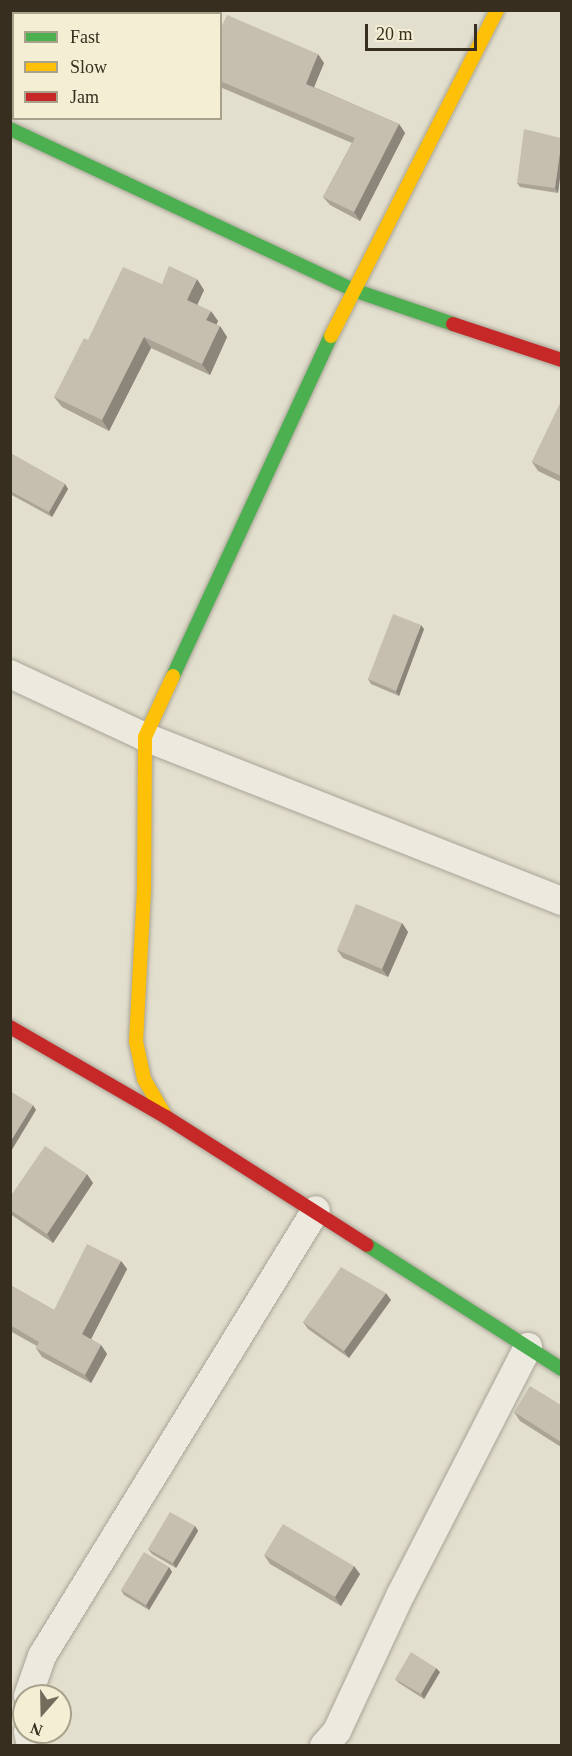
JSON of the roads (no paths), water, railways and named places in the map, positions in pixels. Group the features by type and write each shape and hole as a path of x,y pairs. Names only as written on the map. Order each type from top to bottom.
{"street":[{"path":"166,1116 144,1079 136,1042 144,889 145,737 353,290 497,10"},
{"path":"10,129 353,290 561,360"},
{"path":"10,674 145,737 561,901"},
{"path":"10,1027 166,1116 315,1209 561,1369"},
{"path":"32,1684 42,1656 315,1209"},
{"path":"324,1746 337,1731 401,1594 528,1347"}]}
